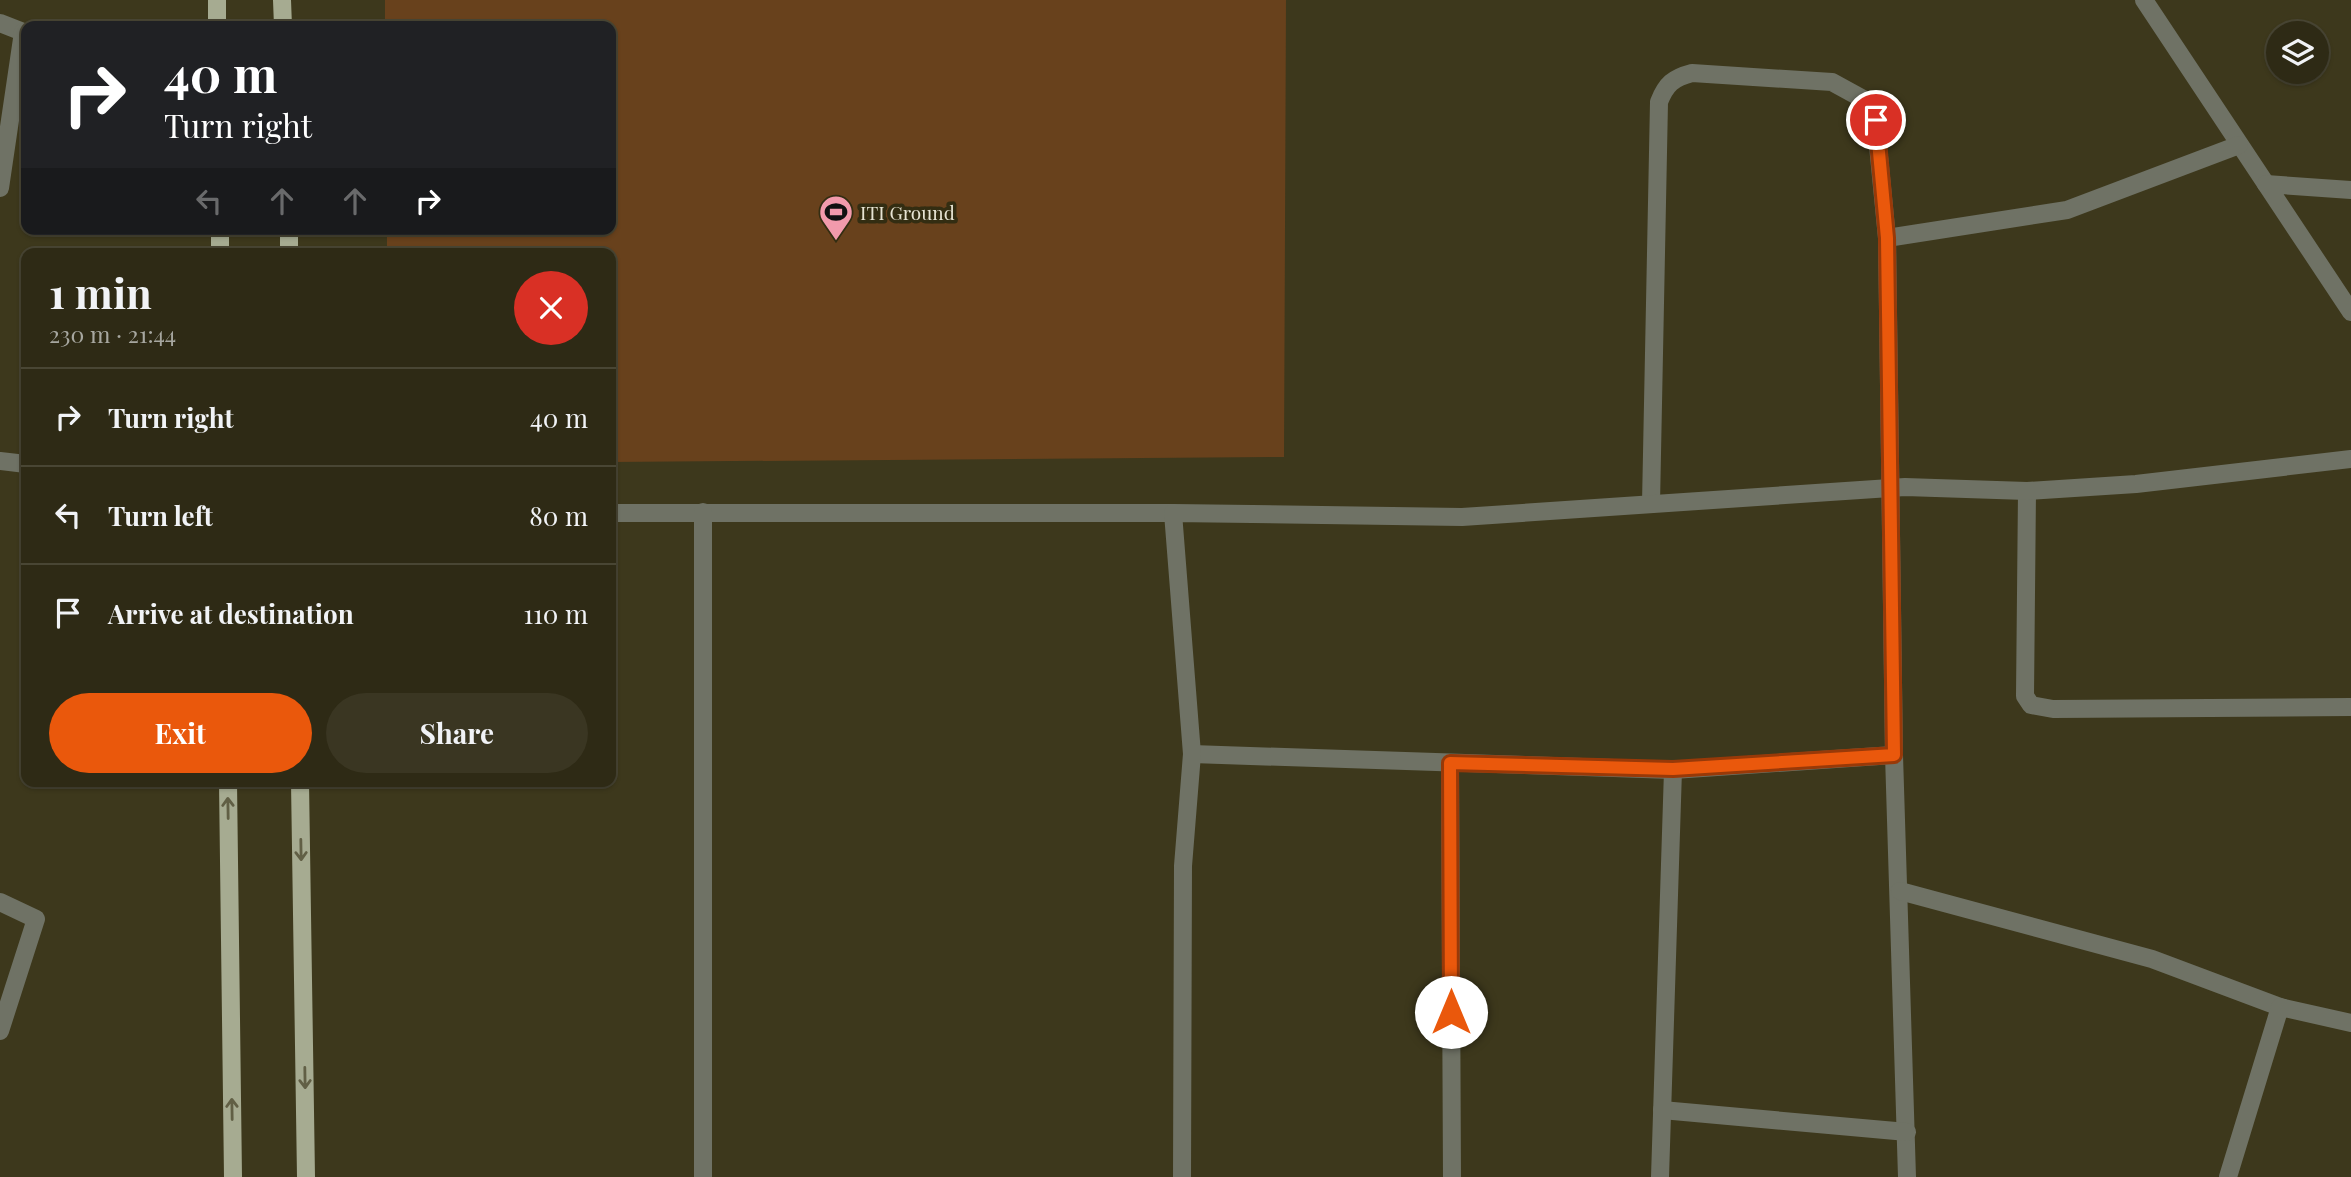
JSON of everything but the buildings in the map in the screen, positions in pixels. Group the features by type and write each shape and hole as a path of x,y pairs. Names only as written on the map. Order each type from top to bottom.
{"main road":[{"path":"216,0 217,21"},
{"path":"282,0 283,21"},
{"path":"228,787 233,1177"},
{"path":"300,787 306,1177"}],"street":[{"path":"2144,0 2351,312"},
{"path":"0,23 21,31"},
{"path":"0,188 21,58"},
{"path":"1651,504 1659,102 1665,87 1675,77 1692,72 1832,82 1874,105 1887,238 1894,755 1907,1177"},
{"path":"1887,238 2067,210 2239,145"},
{"path":"2266,184 2351,190"},
{"path":"616,513 1173,513 1462,517 1891,489 2027,491 2136,484 2351,459"},
{"path":"0,461 21,463"},
{"path":"2027,491 2025,696 2031,705 2053,709 2351,707"},
{"path":"703,512 703,1177"},
{"path":"1173,513 1192,754 1183,866 1182,1177"},
{"path":"1192,754 1673,769 1894,755"},
{"path":"1450,763 1452,1177"},
{"path":"1660,1177 1673,769"},
{"path":"1900,891 2151,959 2280,1007 2351,1023"},
{"path":"0,902 36,919 0,1031"},
{"path":"2228,1177 2280,1007"},
{"path":"1662,1110 1907,1132"}],"shaded area":[{"name":"ITI Ground","path":"385,0 1286,0 1284,457 616,462 616,248 387,248 387,235 616,235 616,21 385,21"}],"place":[{"name":"ITI Ground","path":"836,242"}],"route":[{"path":"1451,1012 1450,763 1673,769 1894,755 1887,238 1876,120"}]}
